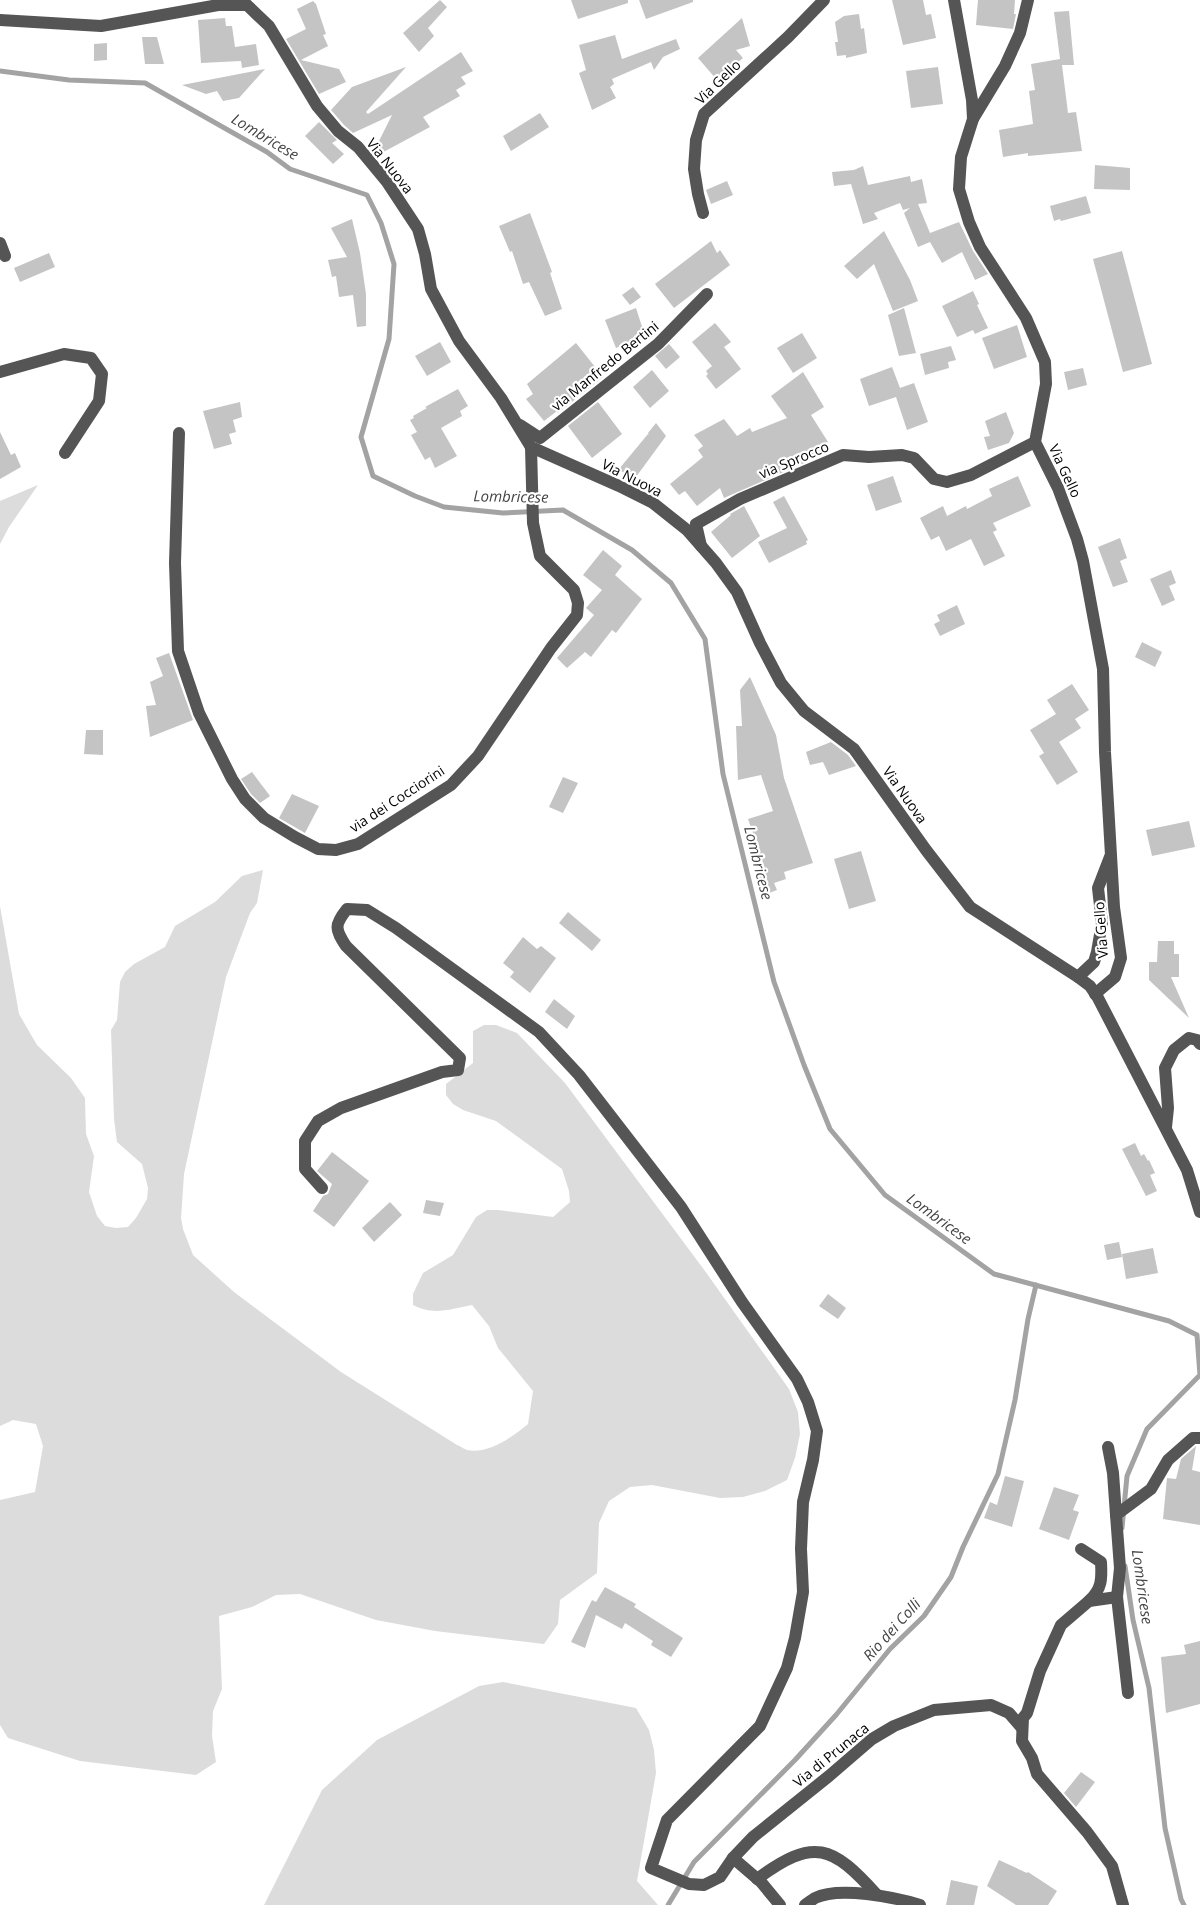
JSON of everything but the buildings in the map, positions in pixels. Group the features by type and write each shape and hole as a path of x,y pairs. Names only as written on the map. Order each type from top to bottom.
{"street":[{"name":"Via Gello","path":"703,214 694,169 696,140 704,114 788,37 824,0"},
{"name":"Via Gello","path":"954,0 972,100 973,119"},
{"name":"Via Gello","path":"1028,0 1020,33 1006,66 973,119 961,157 959,189 969,222 980,246 1026,318 1045,362 1046,384 1035,442 1058,488 1077,539 1083,561 1103,669 1105,752 1116,930 1121,958 1115,977 1095,994"},
{"name":"Via Nuova","path":"0,20 101,26 218,5 247,3 269,26 317,106 338,131 358,147 387,182 418,229 425,254 431,289 459,341 500,398 531,447 619,486 653,504 686,530 716,563 738,592 760,643 781,683 804,711 854,749 926,850 970,907 1090,986 1187,1170 1200,1212"},
{"path":"0,243 5,256"},
{"name":"via Manfredo Bertini","path":"515,421 540,438 658,344 707,294"},
{"path":"0,372 64,354 91,358 102,374 99,401 65,453"},
{"name":"via dei Cocciorini","path":"179,433 175,563 178,651 199,713 232,779 245,799 264,818 318,849 336,850 358,844 451,785 478,756 551,648 578,614 578,603 574,590 540,556 533,523 531,447"},
{"name":"via Sprocco","path":"701,546 696,524 740,499 843,455 902,455 914,458 934,479 947,482 971,475 1035,442"},
{"name":"Via Gello","path":"1078,977 1094,962 1097,952 1102,923 1098,888 1112,855"},
{"name":"Via di Prunaca","path":"322,1188 305,1169 306,1141 318,1121 342,1108 442,1072 458,1070 460,1058 346,946 337,932 338,920 347,909 367,910 396,928 539,1032 579,1075 681,1207 742,1302 797,1379 808,1402 817,1431 813,1460 803,1502 801,1548 803,1592 795,1638 787,1668 760,1726 668,1820 651,1868 689,1884 704,1885 720,1877 733,1858 753,1837 872,1740 894,1726 934,1710 991,1705 1010,1713 1022,1728"},
{"path":"1166,1127 1168,1108 1165,1068 1174,1050 1189,1038 1197,1040 1200,1044"},
{"path":"1116,1515 1151,1490 1168,1460 1193,1438 1200,1438"},
{"path":"1108,1447 1113,1473 1120,1568 1117,1597 1128,1693"},
{"path":"1080,1549 1101,1562 1102,1581 1097,1594 1060,1625 1040,1670 1023,1718 1022,1741 1032,1758 1037,1774 1087,1832 1112,1866 1123,1905"},
{"path":"1088,1601 1117,1597"},
{"path":"757,1878 786,1859 799,1853 813,1851 826,1853 839,1859 852,1869 877,1895"},
{"path":"733,1858 757,1878 780,1905"},
{"path":"805,1905 815,1898 839,1893 877,1895 920,1905"}],"shaded area":[{"path":"38,485 9,527 0,544 0,501"},
{"path":"263,870 257,903 250,913 226,977 184,1174 181,1218 193,1255 234,1292 341,1372 457,1445 467,1450 483,1450 508,1439 522,1429 528,1424 533,1391 498,1348 489,1326 472,1305 435,1311 413,1305 413,1294 423,1273 453,1255 476,1217 487,1210 498,1210 553,1217 570,1202 569,1191 562,1169 496,1121 463,1110 453,1104 446,1095 446,1084 473,1063 473,1031 484,1025 496,1025 517,1033 565,1083 705,1271 789,1389 798,1412 800,1434 795,1458 787,1480 765,1491 743,1497 720,1498 652,1485 630,1487 609,1501 599,1523 597,1573 560,1600 558,1624 544,1644 435,1631 376,1620 300,1594 276,1595 252,1607 219,1616 222,1689 213,1711 212,1736 216,1762 196,1775 80,1761 8,1738 0,1725 0,1500 35,1492 43,1446 36,1424 13,1420 0,1426 0,906 19,1014 37,1045 71,1078 85,1098 86,1134 94,1156 89,1192 97,1216 105,1226 116,1228 128,1227 136,1218 147,1199 148,1188 142,1164 117,1142 114,1119 111,1030 117,1020 120,982 125,972 134,964 165,947 175,926 215,902 242,876"},
{"path":"503,1682 636,1708 649,1730 654,1750 656,1773 637,1881 658,1905 264,1905 322,1790 377,1740 479,1686"}],"waterway":[{"name":"Lombricese","path":"0,71 69,80 145,83 267,152 290,169 367,195 381,223 394,264 389,339 361,437 373,476 415,496 444,507 503,513 563,510 632,550 671,583 705,639 723,774 774,982 804,1065 830,1129 885,1195 994,1274 1169,1321 1197,1335 1200,1375 1147,1429 1127,1476 1122,1528"},
{"name":"Rio dei Colli","path":"668,1905 694,1862 795,1760 836,1715 890,1649 924,1616 951,1577 963,1547 998,1474 1015,1400 1028,1319 1036,1285"},
{"name":"Lombricese","path":"1125,1566 1133,1620 1149,1688 1165,1828 1184,1905"}]}
